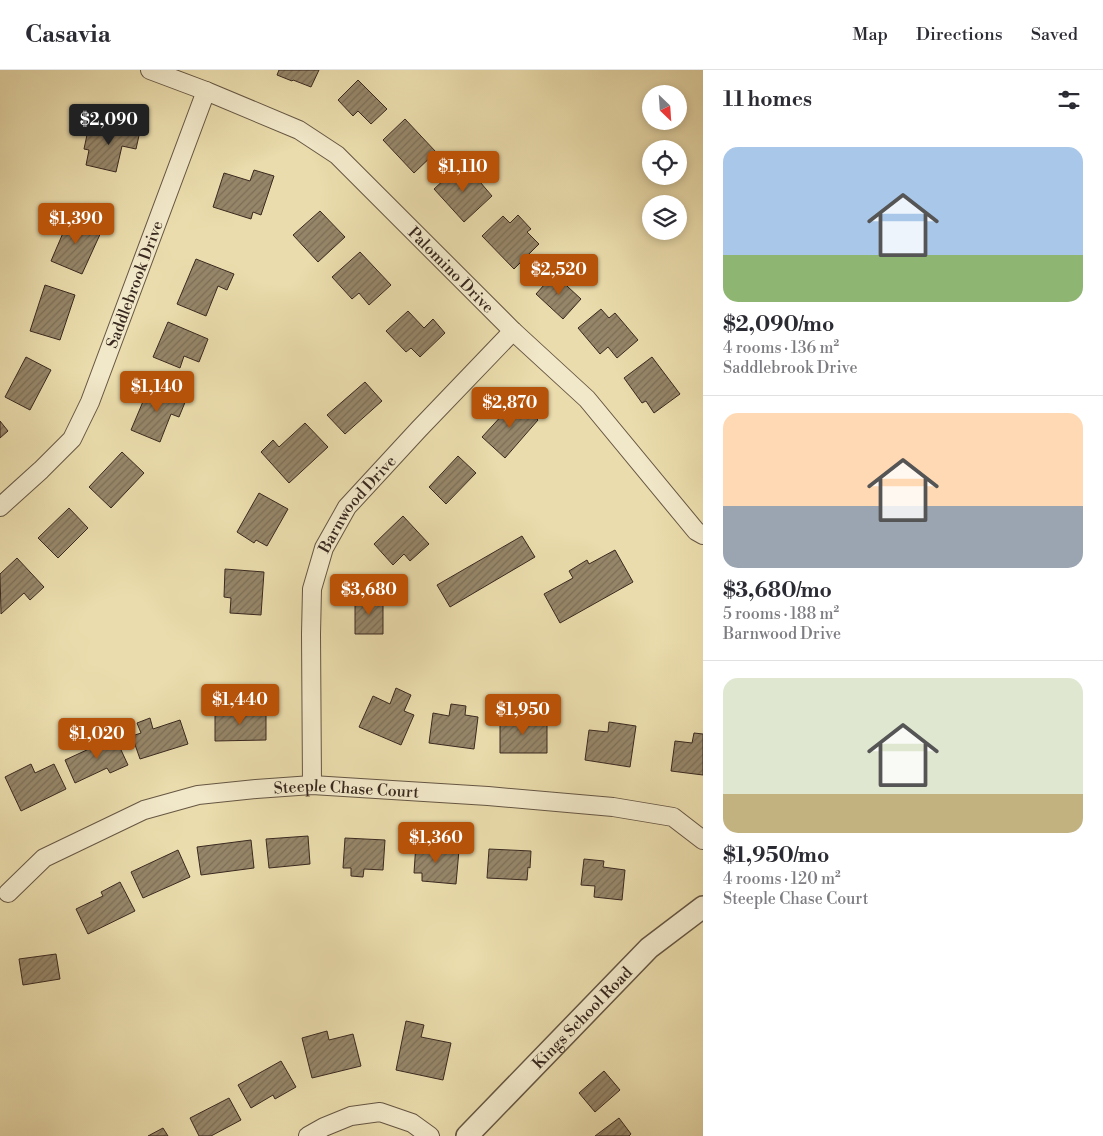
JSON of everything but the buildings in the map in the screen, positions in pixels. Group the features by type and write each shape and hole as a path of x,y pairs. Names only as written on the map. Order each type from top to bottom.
{"street":[{"name":"Palomino Drive","path":"150,70 300,130 337,155 513,331 587,399 696,531 703,535"},
{"name":"Saddlebrook Drive","path":"0,506 41,470 72,439 90,402 206,91"},
{"name":"Barnwood Drive","path":"312,785 312,589 324,548 347,508 419,429 513,331"},
{"name":"Steeple Chase Court","path":"8,893 44,858 144,810 198,795 312,785 488,796 614,807 673,817 703,840"},
{"name":"Kings School Road","path":"468,1136 649,948 703,906"},
{"path":"308,1136 351,1116 380,1112 412,1124 430,1136"}]}
